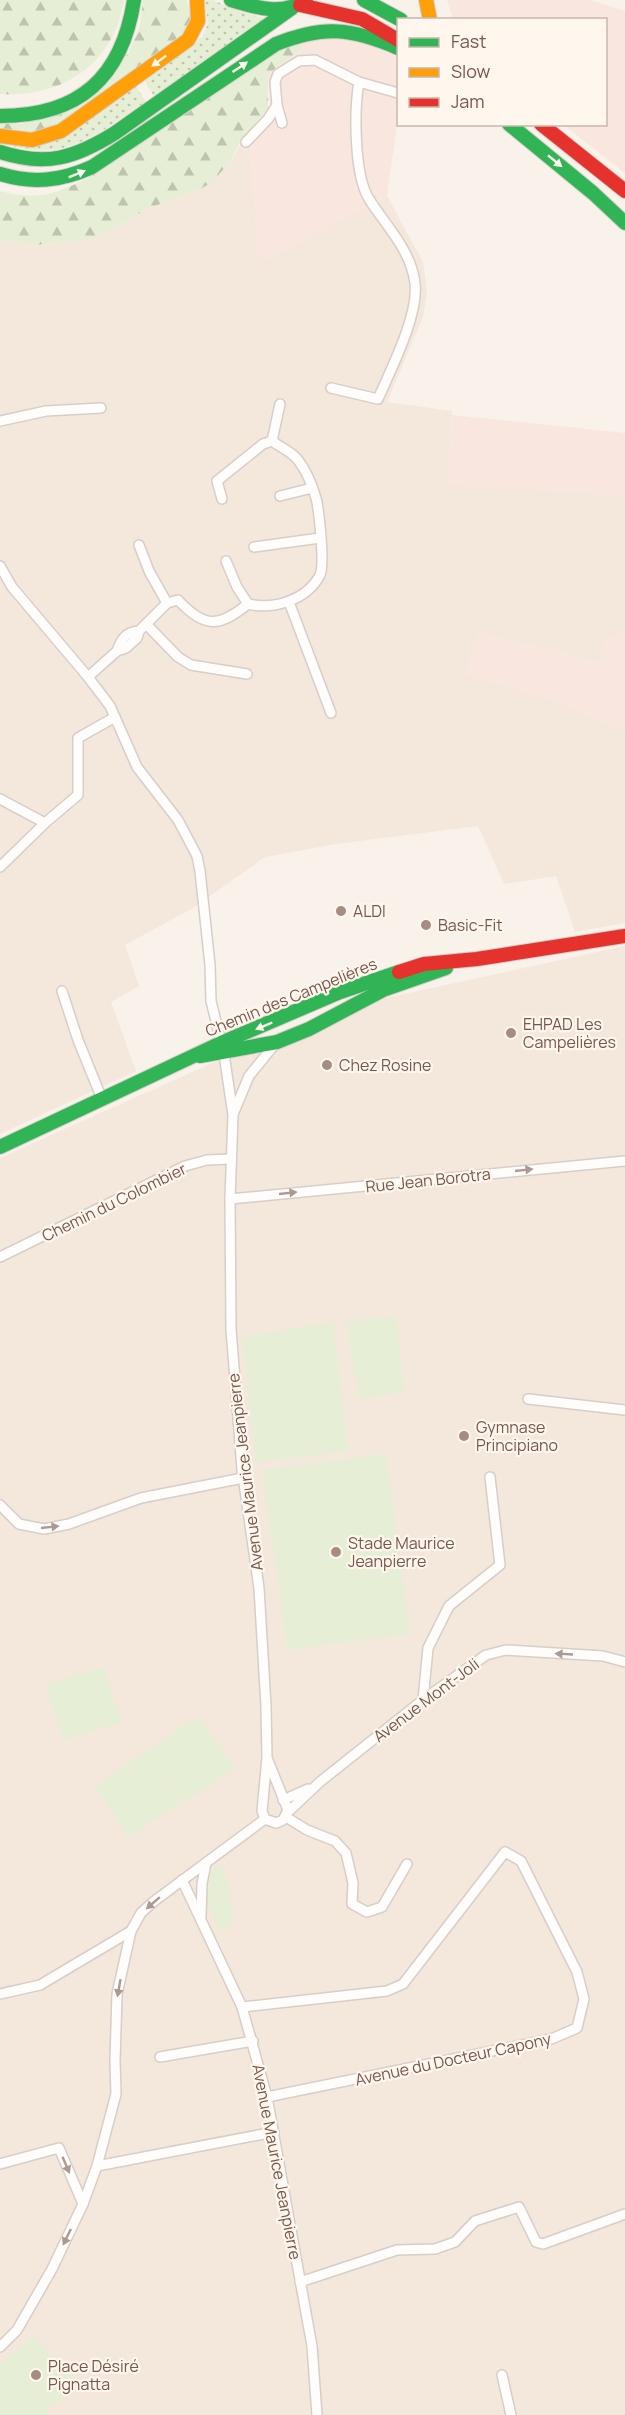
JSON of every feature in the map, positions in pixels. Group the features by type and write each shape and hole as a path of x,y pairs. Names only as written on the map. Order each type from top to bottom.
{"main road":[{"path":"0,116 25,117 49,112 88,91 120,53 132,15 134,0"},
{"path":"0,136 19,140 48,137 86,114 188,40 198,26 200,12 197,0"},
{"path":"231,0 270,10 300,4 362,19 397,39"},
{"path":"364,0 397,18"},
{"path":"426,0 430,18"},
{"path":"0,152 23,159 48,161 66,158 85,150 115,133 300,4"},
{"path":"324,11 342,30"},
{"path":"0,105 39,104 70,92 87,82 116,50 132,15"},
{"path":"0,174 33,182 48,182 92,168 276,44 294,36 313,31 342,30 376,37 397,47"},
{"path":"511,126 593,193 625,223"},
{"path":"544,126 625,191"},
{"path":"0,163 26,170 45,171 69,163 85,150"},
{"name":"Chemin des Campelières","path":"223,1048 340,992 424,964 477,959 625,936"},
{"name":"Chemin des Campelières","path":"0,1147 190,1057 223,1048 277,1042 309,1029 382,990 477,959"}],"street":[{"path":"282,123 277,105 276,78 299,61 315,60 359,82 397,92"},
{"path":"331,388 378,399 398,354 415,299 415,282 405,252 368,197 362,183 354,115 359,82"},
{"path":"246,142 268,119 277,105"},
{"path":"272,441 280,404"},
{"path":"0,421 46,411 101,408"},
{"path":"222,499 217,481 263,444 272,441"},
{"path":"226,561 248,604 259,606 289,602 311,587 320,575 324,564 316,498 297,458 272,441"},
{"path":"280,496 312,488"},
{"path":"254,547 320,538"},
{"path":"139,545 149,571 167,603"},
{"name":"Avenue Maurice Jeanpierre","path":"0,566 12,588 110,706 137,767 178,820 197,856 204,907 211,1001 223,1048 233,1114 230,1199 231,1329 243,1478 256,1560 265,1697 267,1758 264,1803"},
{"path":"88,677 117,651 126,648 137,638 143,627 167,603 178,600 190,613 206,621 220,622 233,616 248,604"},
{"path":"289,602 332,713"},
{"path":"143,627 190,665 247,674"},
{"path":"0,867 45,823 78,795 78,738 115,717"},
{"path":"0,799 45,823"},
{"path":"62,991 78,1040 102,1099"},
{"path":"233,1114 249,1076 277,1042"},
{"name":"Chemin du Colombier","path":"0,1257 185,1166 207,1160 231,1160"},
{"name":"Rue Jean Borotra","path":"230,1199 625,1161"},
{"path":"528,1399 625,1410"},
{"path":"423,1700 428,1648 449,1606 500,1565 490,1477"},
{"path":"0,1505 19,1524 44,1528 69,1524 141,1498 243,1478"},
{"name":"Avenue Mont-Joli","path":"287,1815 313,1787 423,1700 478,1660 496,1652 593,1655 625,1662"},
{"name":"Avenue Maurice Jeanpierre","path":"267,1758 283,1800"},
{"name":"Avenue Mont-Joli","path":"283,1800 313,1787"},
{"path":"270,1798 283,1800 287,1806 287,1815 276,1823 265,1819 262,1811 264,1803 270,1798"},
{"path":"287,1815 307,1830 335,1841 346,1853 353,1883 352,1904 367,1912 382,1907 408,1864"},
{"path":"0,2347 17,2330 52,2269 83,2204 97,2166 116,2094 114,2061 117,1994 131,1931 141,1913 265,1819"},
{"name":"Avenue du Docteur Capony","path":"242,2007 387,1991 403,1984 505,1852 521,1861 577,1972 584,2000 578,2028 551,2039 267,2097"},
{"name":"Avenue Maurice Jeanpierre","path":"201,1919 202,1884 206,1863"},
{"name":"Avenue Maurice Jeanpierre","path":"182,1880 242,2007 253,2041 274,2132 312,2346 317,2415"},
{"path":"0,1994 40,1985 131,1931"},
{"path":"160,2057 253,2041"},
{"path":"97,2166 274,2132"},
{"path":"0,2164 59,2148 83,2204"},
{"path":"300,2282 397,2250 435,2248 455,2242 475,2221 519,2207 536,2242 543,2244 625,2214"},
{"path":"502,2375 511,2415"}],"shaded area":[{"path":"447,0 590,0 625,11 625,173 565,126 607,126 607,18 453,18"},
{"path":"352,38 397,57 397,123 387,196 263,261 258,255 249,131 264,116 270,105 268,74 302,49 299,41"},
{"path":"249,131 258,255 263,261 387,196 423,262 427,292 423,317 387,402 452,411 448,484 622,495 625,517 625,633 603,642 600,663 478,632 466,674 557,702 625,730 625,923 575,932 556,876 504,884 478,826 336,844 265,857 193,908 125,945 139,986 111,1002 136,1071 0,1134 0,239 32,245 86,241 119,226 146,209 199,190 230,162"},
{"path":"452,415 625,433 625,517 622,495 448,484"},
{"path":"478,632 599,663 603,642 625,633 625,730 557,702 466,674"},
{"path":"625,946 625,2415 0,2415 0,1158 210,1064 377,1000"}],"green space":[{"path":"0,0 124,0 118,23 109,42 97,59 82,72 64,83 44,90 23,94 0,94"},
{"path":"143,0 187,0 191,17 187,31 80,113 38,132 0,130 0,124 22,124 128,54 140,25"},
{"path":"205,0 213,0 237,11 267,19 154,96 144,80 202,37 208,24"},
{"path":"299,41 302,49 268,74 268,109 241,140 230,162 212,182 199,190 146,209 119,226 86,241 32,245 0,239 0,191 24,195 46,194 88,178 284,46"},
{"path":"135,85 146,102 78,143 42,151 23,149 2,142"},
{"path":"396,1316 405,1392 359,1399 346,1322"},
{"path":"333,1322 348,1451 255,1463 242,1337"},
{"name":"Stade Maurice Jeanpierre","path":"386,1454 410,1634 287,1650 262,1470"},
{"path":"104,1667 121,1723 63,1740 46,1684"},
{"path":"200,1718 235,1768 184,1803 154,1760 182,1802 129,1837 95,1786 194,1719"},
{"path":"219,1863 229,1884 233,1913 231,1927 227,1926 221,1931 212,1916 208,1897 210,1878"},
{"name":"Place Désiré Pignatta","path":"33,2337 83,2386 47,2408 48,2415 0,2415 0,2364"}],"traffic: fast":[{"path":"0,116 53,109 74,100 92,87 107,71 119,51 128,27 134,0"},
{"path":"231,0 269,9 288,8 306,0"},
{"path":"364,0 397,18"},
{"path":"0,152 17,157 46,159 87,149 115,133 292,8"},
{"path":"0,174 24,179 47,180 92,167 276,44 293,38 337,31 366,36 397,48"},
{"path":"511,126 593,193 625,223"},
{"path":"200,1056 277,1042 309,1029 383,990 446,968"},
{"path":"0,1147 221,1043 340,992 399,972"}],"traffic: slow":[{"path":"0,136 32,140 61,131 188,40 198,21 197,0"},
{"path":"426,0 430,18"}],"traffic: jam":[{"path":"300,5 362,19 397,39"},
{"path":"544,126 625,191"},
{"path":"399,972 424,964 477,959 625,936"}],"place":[{"name":"ALDI","path":"341,911"},
{"name":"Basic-Fit","path":"426,925"},
{"name":"EHPAD Les Campelières","path":"511,1033"},
{"name":"Chez Rosine","path":"327,1065"},
{"name":"Gymnase Principiano","path":"464,1436"},
{"name":"Stade Maurice Jeanpierre","path":"336,1552"},
{"name":"Place Désiré Pignatta","path":"36,2375"}]}
